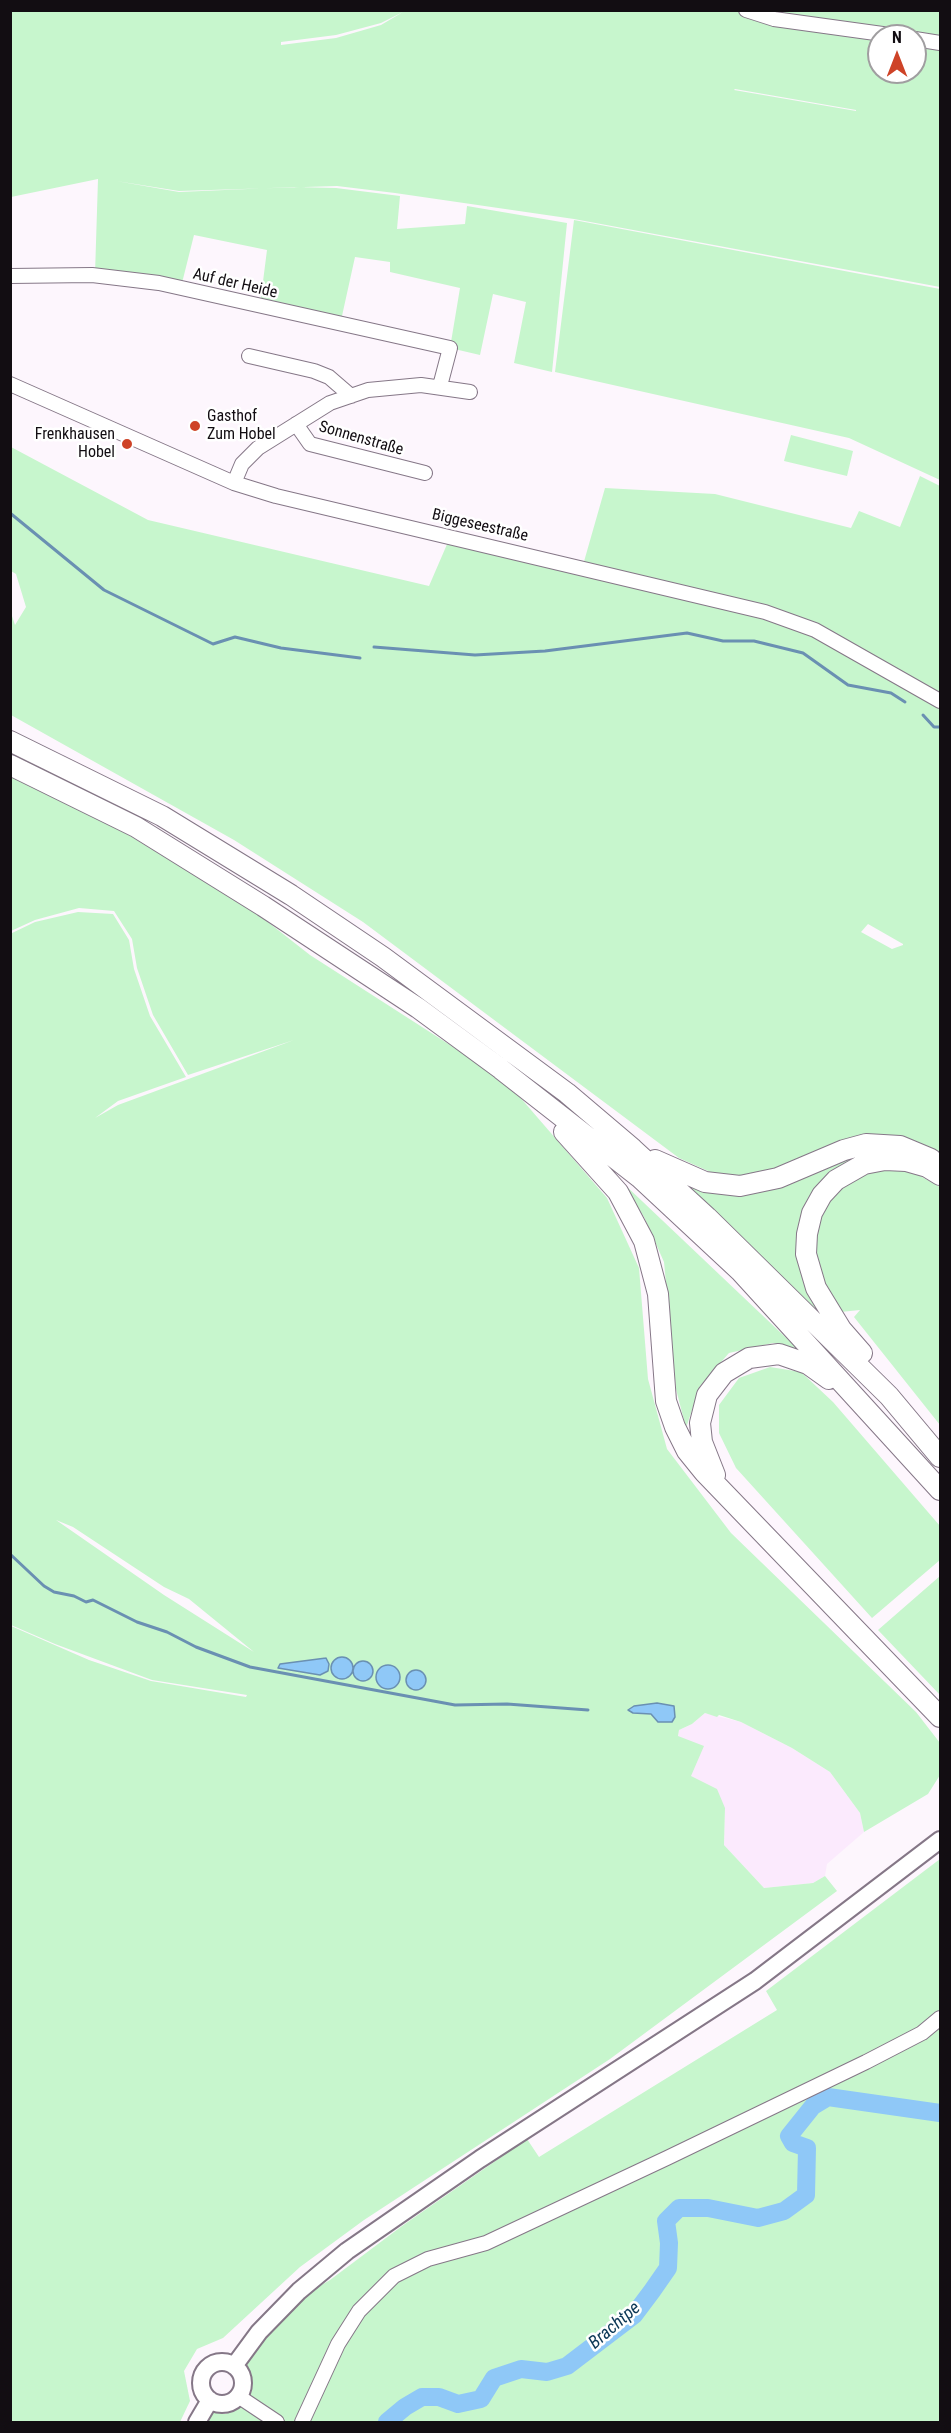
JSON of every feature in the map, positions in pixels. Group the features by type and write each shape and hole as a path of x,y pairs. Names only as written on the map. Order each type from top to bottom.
{"highway":[{"path":"10,741 162,816 291,895 411,977 567,1093 633,1149 716,1225 889,1396 940,1457"},
{"path":"10,765 136,827 263,906 418,1008 501,1069 639,1177 741,1272 940,1490"},
{"path":"501,1069 523,1097 592,1161 618,1192 633,1216 655,1276 660,1313 662,1373 670,1414 691,1456 940,1717"},
{"path":"633,1149 694,1179 728,1185 765,1182 866,1144 889,1144 910,1148 940,1166"},
{"path":"889,1396 880,1374 842,1329 816,1288 807,1254 809,1223 817,1204 829,1187 845,1174 864,1164 885,1160 906,1161 940,1175"},
{"path":"724,1490 702,1442 701,1414 707,1395 717,1379 731,1367 749,1358 779,1354 808,1364 883,1425"}],"main road":[{"path":"787,1960 940,1840"},
{"path":"234,2366 259,2332 299,2291 347,2251 480,2159 787,1960 940,1850"},
{"path":"220,2362 234,2366 242,2377 242,2390 238,2396 228,2403 210,2400 205,2395 202,2381 207,2368 220,2362"},
{"path":"197,2422 210,2400"}],"street":[{"path":"746,10 774,19 867,32"},
{"name":"Auf der Heide","path":"10,276 92,275 127,278 450,348 440,386"},
{"path":"249,356 314,371 328,377 351,396"},
{"name":"Biggeseestraße","path":"10,384 234,483 765,612 815,630 940,701"},
{"path":"234,483 247,457 330,404 368,390 421,385 470,392"},
{"name":"Sonnenstraße","path":"296,424 310,444 425,473"},
{"path":"302,2422 344,2336 359,2311 394,2276 428,2259 486,2243 668,2158 866,2062 922,2032 940,2018"},
{"path":"238,2396 277,2422"}],"shaded area":[{"path":"705,1713 741,1722 792,1748 830,1772 860,1813 864,1832 827,1864 825,1876 813,1883 764,1888 724,1845 725,1809 691,1776 678,1736 679,1730 692,1724"}],"green space":[{"path":"10,11 740,11 867,34 867,84 927,84 927,43 940,45 940,287 574,219 337,186 301,187 336,188 400,196 397,229 465,224 467,206 567,223 552,372 514,363 526,302 493,294 480,355 450,348 460,288 390,272 390,262 355,257 340,325 260,305 267,250 194,235 181,287 95,274 98,179 11,197","holes":["403,12 381,25 336,38 281,45 281,42 336,35 381,23","735,89 856,111 734,90","116,181 179,191 264,188 179,192"]},
{"path":"751,11 940,11 940,42 927,39 927,24 867,24 867,29"},
{"path":"574,220 940,289 940,480 849,438 555,372"},
{"path":"791,435 853,451 847,476 784,461"},
{"path":"11,447 148,520 429,586 448,542 765,616 814,635 940,709 940,1154 925,1145 896,1139 759,1177 717,1175 679,1158 363,922 234,840 11,715 10,610 15,625 26,607 16,574 11,571","holes":["868,924 903,944 892,949 861,932"]},
{"path":"920,476 940,486 940,696 817,627 583,565 605,488 715,494 851,528 859,511 900,527"},
{"path":"11,776 127,834 255,912 310,955 506,1081 607,1198 639,1268 648,1379 667,1449 731,1533 916,1712 940,1743 940,1775 928,1794 864,1832 860,1813 830,1772 792,1748 741,1722 719,1715 717,1717 705,1713 692,1724 679,1730 678,1736 704,1746 691,1776 717,1789 725,1808 724,1845 764,1888 813,1883 825,1876 837,1891 610,2059 364,2220 300,2267 223,2338 197,2349 184,2371 190,2401 180,2422 11,2422 11,1626 89,1660 151,1681 246,1697 247,1695 152,1680 11,1625 10,934 35,922 78,912 113,914 129,940 134,969 150,1016 186,1077 118,1101 95,1118 118,1105 294,1040 188,1075 153,1015 137,968 132,939 114,911 79,908 35,920 11,931","holes":["56,1520 73,1527 164,1587 189,1599 254,1652 164,1595"]},
{"path":"881,1154 940,1187 940,1425 854,1317 860,1310 821,1314 677,1176 722,1194 765,1189 849,1159"},
{"path":"623,1183 800,1351 773,1343 729,1353 700,1386 686,1428 676,1389 664,1262 644,1217"},
{"path":"770,1367 801,1372 833,1402 940,1526 940,1560 872,1618 736,1468 719,1433 719,1405 739,1378"},
{"path":"940,1576 940,1695 878,1630"},
{"path":"940,1859 940,2422 207,2422 213,2411 225,2414 240,2407 248,2395 250,2379 243,2364 257,2342 306,2294 330,2280 402,2226 527,2139 539,2157 777,2010 766,1991"}],"water":[{"path":"342,1657 350,1660 353,1668 350,1676 342,1679 334,1676 331,1668 334,1660"},
{"path":"326,1658 329,1664 328,1671 320,1675 278,1668 280,1664"},
{"path":"363,1661 370,1664 373,1671 370,1678 363,1681 356,1678 353,1671 356,1664"},
{"path":"388,1665 397,1668 400,1677 397,1686 388,1689 379,1686 376,1677 379,1668"},
{"path":"412,1670 420,1670 426,1676 426,1684 420,1690 412,1690 406,1684 406,1676"},
{"path":"657,1703 674,1706 675,1717 672,1722 658,1722 651,1714 633,1713 628,1710 634,1706"}],"waterway":[{"path":"10,513 104,590 213,644 235,637 281,648 360,658"},
{"path":"374,647 475,655 545,651 687,633 723,641 754,641 803,653 848,685 891,693 905,702"},
{"path":"923,715 934,727 940,727"},
{"path":"10,1554 44,1586 54,1592 74,1596 86,1602 93,1600 137,1622 167,1632 196,1647 250,1667 455,1705 507,1704 588,1710"},
{"name":"Brachtpe","path":"387,2422 422,2397 439,2397 458,2404 481,2399 494,2378 521,2369 547,2372 567,2366 634,2315 652,2291 668,2268 669,2243 666,2221 679,2208 708,2208 758,2218 784,2211 806,2195 807,2148 793,2143 789,2136 813,2106 828,2097 940,2113"}],"place":[{"name":"Gasthof Zum Hobel","path":"195,426"},
{"name":"Frenkhausen Hobel","path":"127,444"}]}
